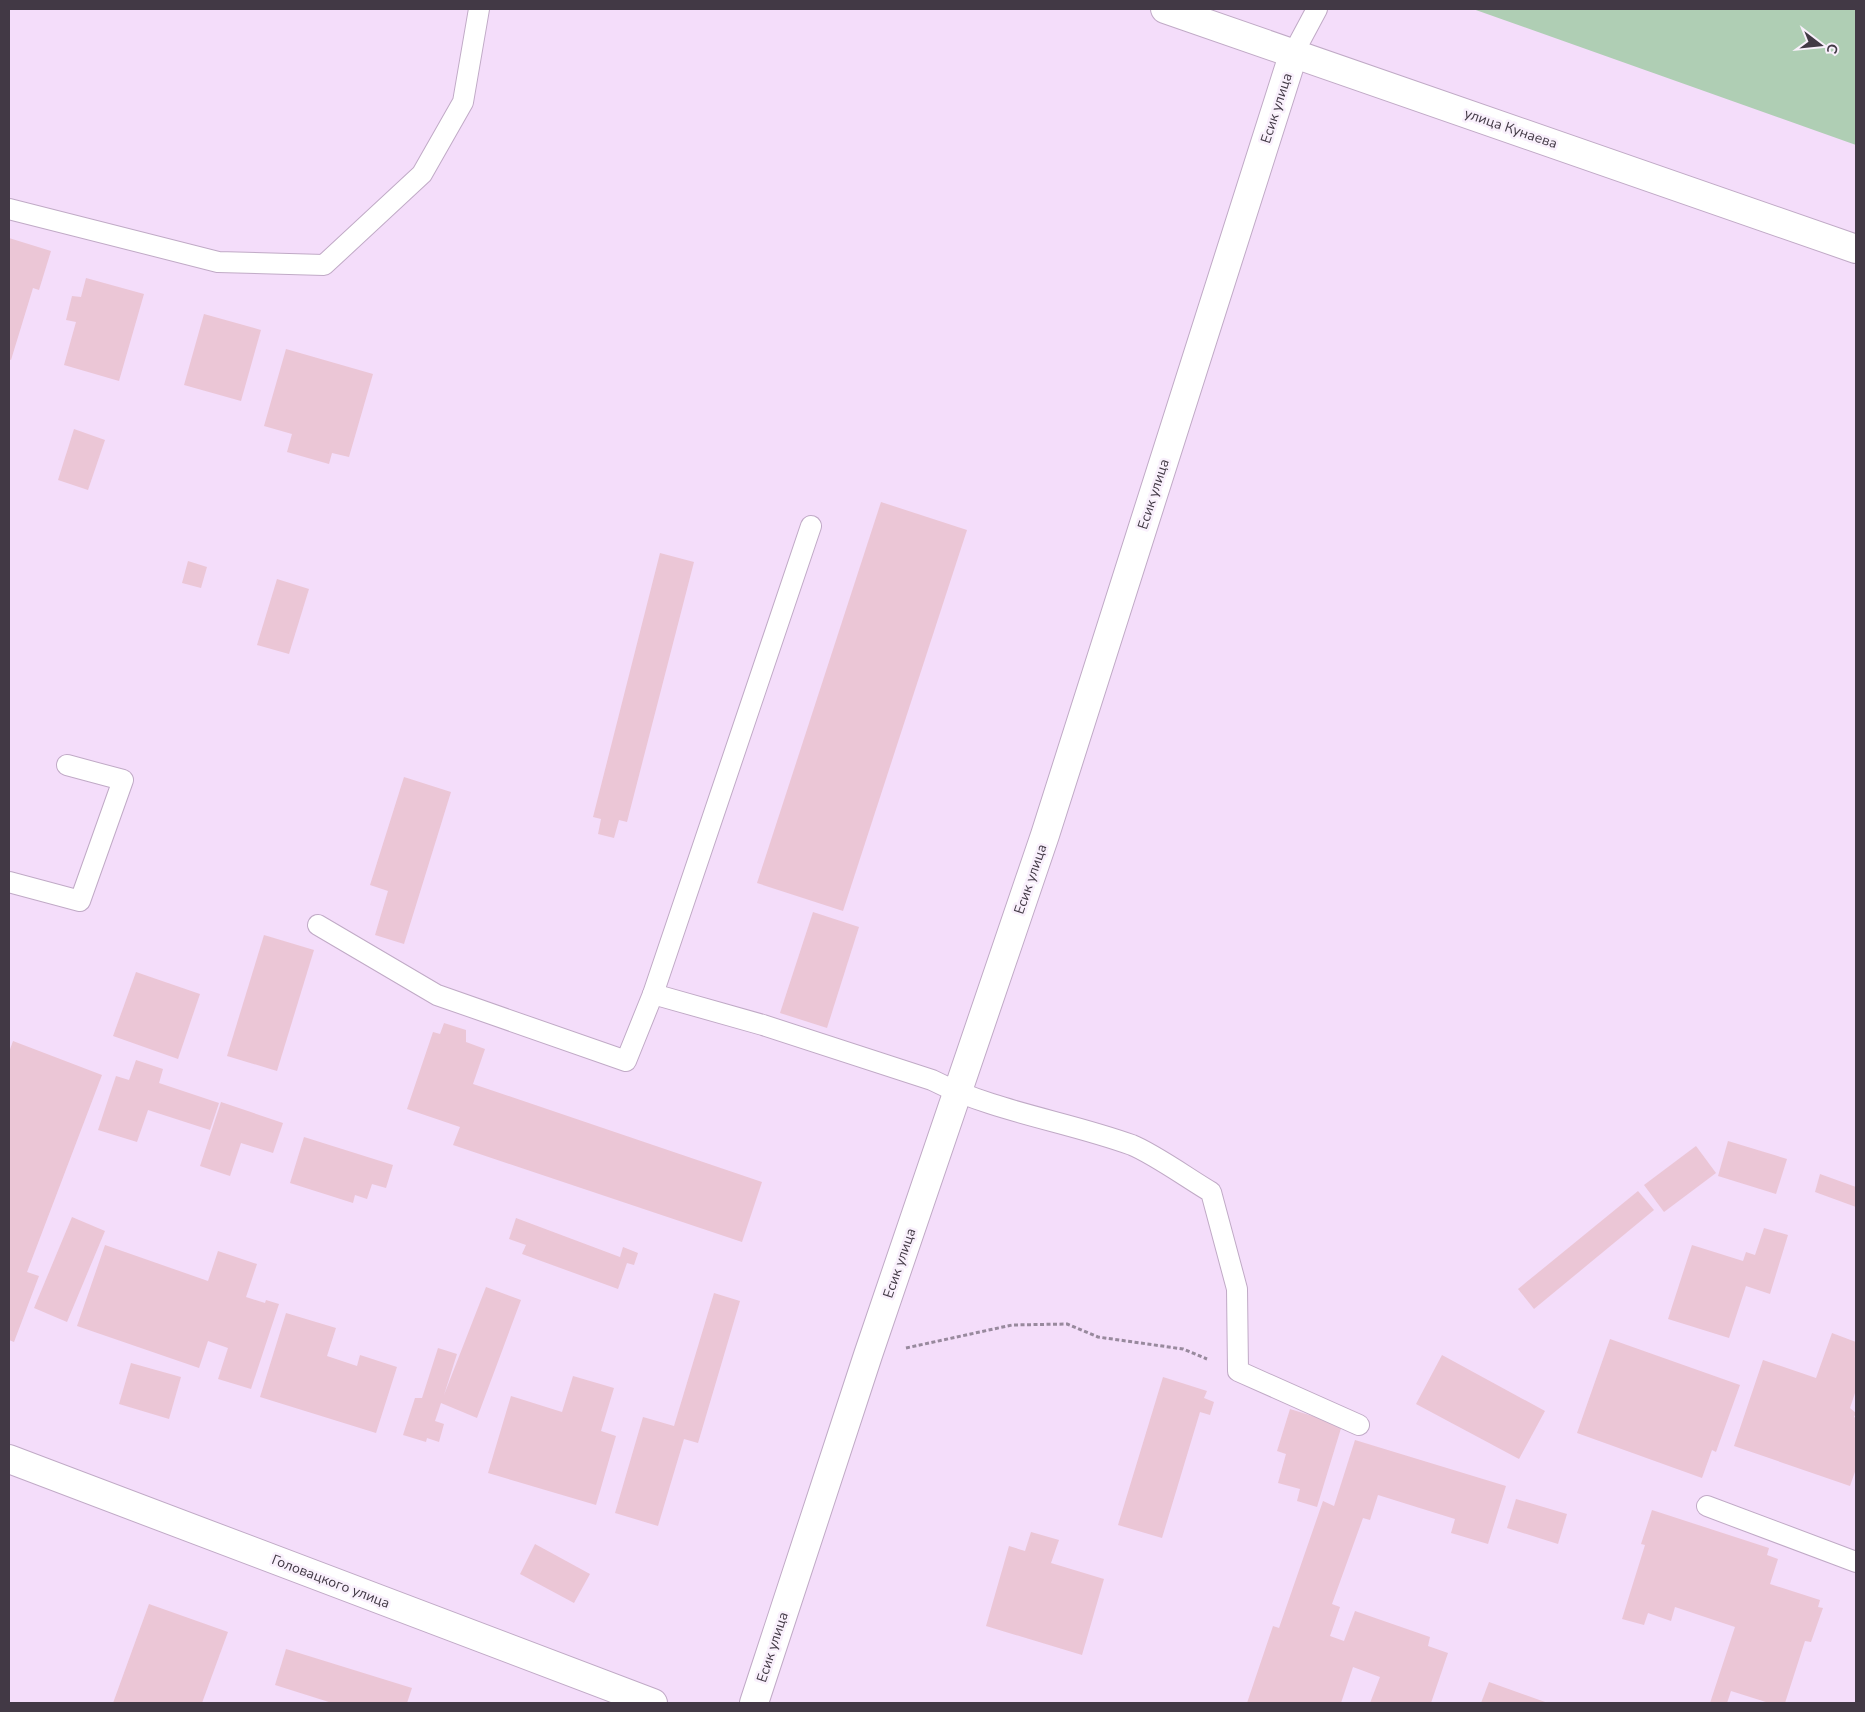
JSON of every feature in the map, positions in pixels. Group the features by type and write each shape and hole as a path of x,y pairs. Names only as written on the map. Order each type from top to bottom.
{"street":[{"name":"улица Кунаева","path":"1165,9 1294,52 1856,249"},
{"name":"Есик улица","path":"754,1703 868,1355 1045,835 1294,52"},
{"name":"Головацкого улица","path":"9,1459 653,1703"}],"lane":[{"path":"9,209 218,262 324,265 422,174 463,102 479,9"},
{"path":"1294,52 1317,9"},
{"path":"318,925 437,996 626,1061 653,994 811,526"},
{"path":"9,882 80,901 124,780 67,765"},
{"path":"653,994 763,1025 932,1080 956,1093 1133,1146 1211,1192 1237,1289 1238,1371 1359,1425"},
{"path":"1707,1506 1856,1562"}],"path":[{"path":"868,1355 942,1342 1012,1325 1067,1324 1098,1337 1183,1349 1238,1371"}],"green space":[{"path":"1473,9 1856,9 1856,145"}],"building":[{"path":"9,238 51,251 39,290 33,288 11,360 9,359"},
{"path":"86,278 144,294 119,381 64,365 76,322 66,320 72,296 81,297"},
{"path":"204,314 261,330 241,401 184,385"},
{"path":"286,349 373,374 349,457 332,453 329,464 287,452 292,434 264,426"},
{"path":"74,429 105,440 88,490 58,480"},
{"path":"881,502 967,530 843,911 757,883"},
{"path":"660,553 694,562 627,822 619,820 614,838 598,834 601,819 593,817"},
{"path":"188,561 207,567 201,588 182,583"},
{"path":"277,579 309,589 289,654 257,645"},
{"path":"404,777 451,792 404,944 375,935 388,891 370,885"},
{"path":"813,912 859,927 827,1028 780,1013"},
{"path":"264,935 314,950 277,1071 227,1056"},
{"path":"136,972 200,994 178,1059 113,1036"},
{"path":"444,1023 466,1030 466,1042 485,1049 473,1084 762,1182 742,1242 453,1145 460,1127 407,1109 433,1032 440,1034"},
{"path":"13,1041 102,1075 27,1272 39,1276 14,1342 9,1340 9,1052"},
{"path":"136,1060 163,1069 159,1083 219,1103 210,1130 148,1110 137,1142 98,1130 116,1076 129,1080"},
{"path":"221,1102 283,1123 273,1153 241,1143 230,1176 200,1166"},
{"path":"304,1137 393,1165 386,1188 372,1184 367,1199 355,1195 353,1203 290,1183"},
{"path":"1728,1141 1787,1159 1776,1194 1718,1176"},
{"path":"1696,1146 1716,1173 1664,1212 1644,1185"},
{"path":"1820,1174 1856,1187 1856,1207 1815,1192"},
{"path":"1638,1191 1654,1210 1534,1309 1518,1289"},
{"path":"72,1217 105,1231 67,1322 34,1308"},
{"path":"516,1218 620,1257 623,1247 638,1253 634,1265 627,1263 618,1289 522,1254 526,1245 509,1239"},
{"path":"1764,1228 1788,1235 1770,1294 1746,1286 1729,1338 1668,1319 1692,1245 1743,1261 1746,1252 1755,1255"},
{"path":"105,1245 208,1281 218,1251 257,1264 246,1297 265,1303 266,1300 279,1304 251,1389 218,1379 228,1348 208,1341 199,1368 77,1326"},
{"path":"486,1287 521,1300 477,1418 441,1403 435,1421 444,1424 439,1442 427,1438 426,1442 403,1435 415,1398 422,1398 438,1348 457,1354 444,1395"},
{"path":"714,1293 740,1301 698,1443 684,1439 658,1526 615,1513 643,1417 674,1426"},
{"path":"286,1313 336,1328 327,1356 357,1366 360,1355 397,1367 376,1433 260,1397"},
{"path":"1832,1333 1856,1342 1856,1390 1850,1408 1856,1413 1854,1417 1856,1418 1856,1469 1850,1486 1734,1446 1763,1360 1816,1378"},
{"path":"1610,1339 1740,1385 1716,1452 1712,1450 1702,1478 1577,1433"},
{"path":"1442,1355 1545,1411 1519,1459 1416,1404"},
{"path":"131,1363 181,1377 169,1419 119,1404"},
{"path":"573,1376 614,1388 601,1431 616,1436 596,1505 488,1473 511,1396 562,1412"},
{"path":"1163,1377 1207,1391 1204,1398 1214,1402 1210,1415 1200,1412 1162,1538 1118,1525"},
{"path":"1290,1409 1342,1425 1317,1507 1297,1501 1300,1489 1278,1483 1286,1454 1277,1451"},
{"path":"1355,1440 1506,1486 1488,1544 1451,1533 1455,1519 1378,1495 1370,1520 1363,1518 1332,1604 1340,1607 1330,1636 1344,1641 1355,1611 1430,1637 1428,1646 1448,1653 1431,1703 1370,1703 1380,1677 1353,1667 1341,1703 1247,1703 1273,1626 1279,1628 1323,1501 1334,1506"},
{"path":"1516,1499 1567,1514 1558,1544 1507,1528"},
{"path":"1652,1510 1769,1548 1767,1555 1778,1559 1770,1584 1820,1600 1818,1607 1823,1608 1811,1642 1805,1641 1785,1703 1769,1703 1731,1691 1727,1703 1710,1703 1735,1627 1675,1607 1671,1621 1648,1613 1644,1625 1622,1619 1645,1545 1641,1544"},
{"path":"1031,1532 1059,1540 1051,1563 1104,1579 1082,1655 986,1626 1009,1546 1025,1551"},
{"path":"535,1544 590,1574 574,1603 520,1574"},
{"path":"149,1604 228,1632 202,1703 113,1703"},
{"path":"286,1649 412,1688 407,1703 332,1703 275,1685"},
{"path":"1489,1682 1548,1703 1481,1703"}]}
